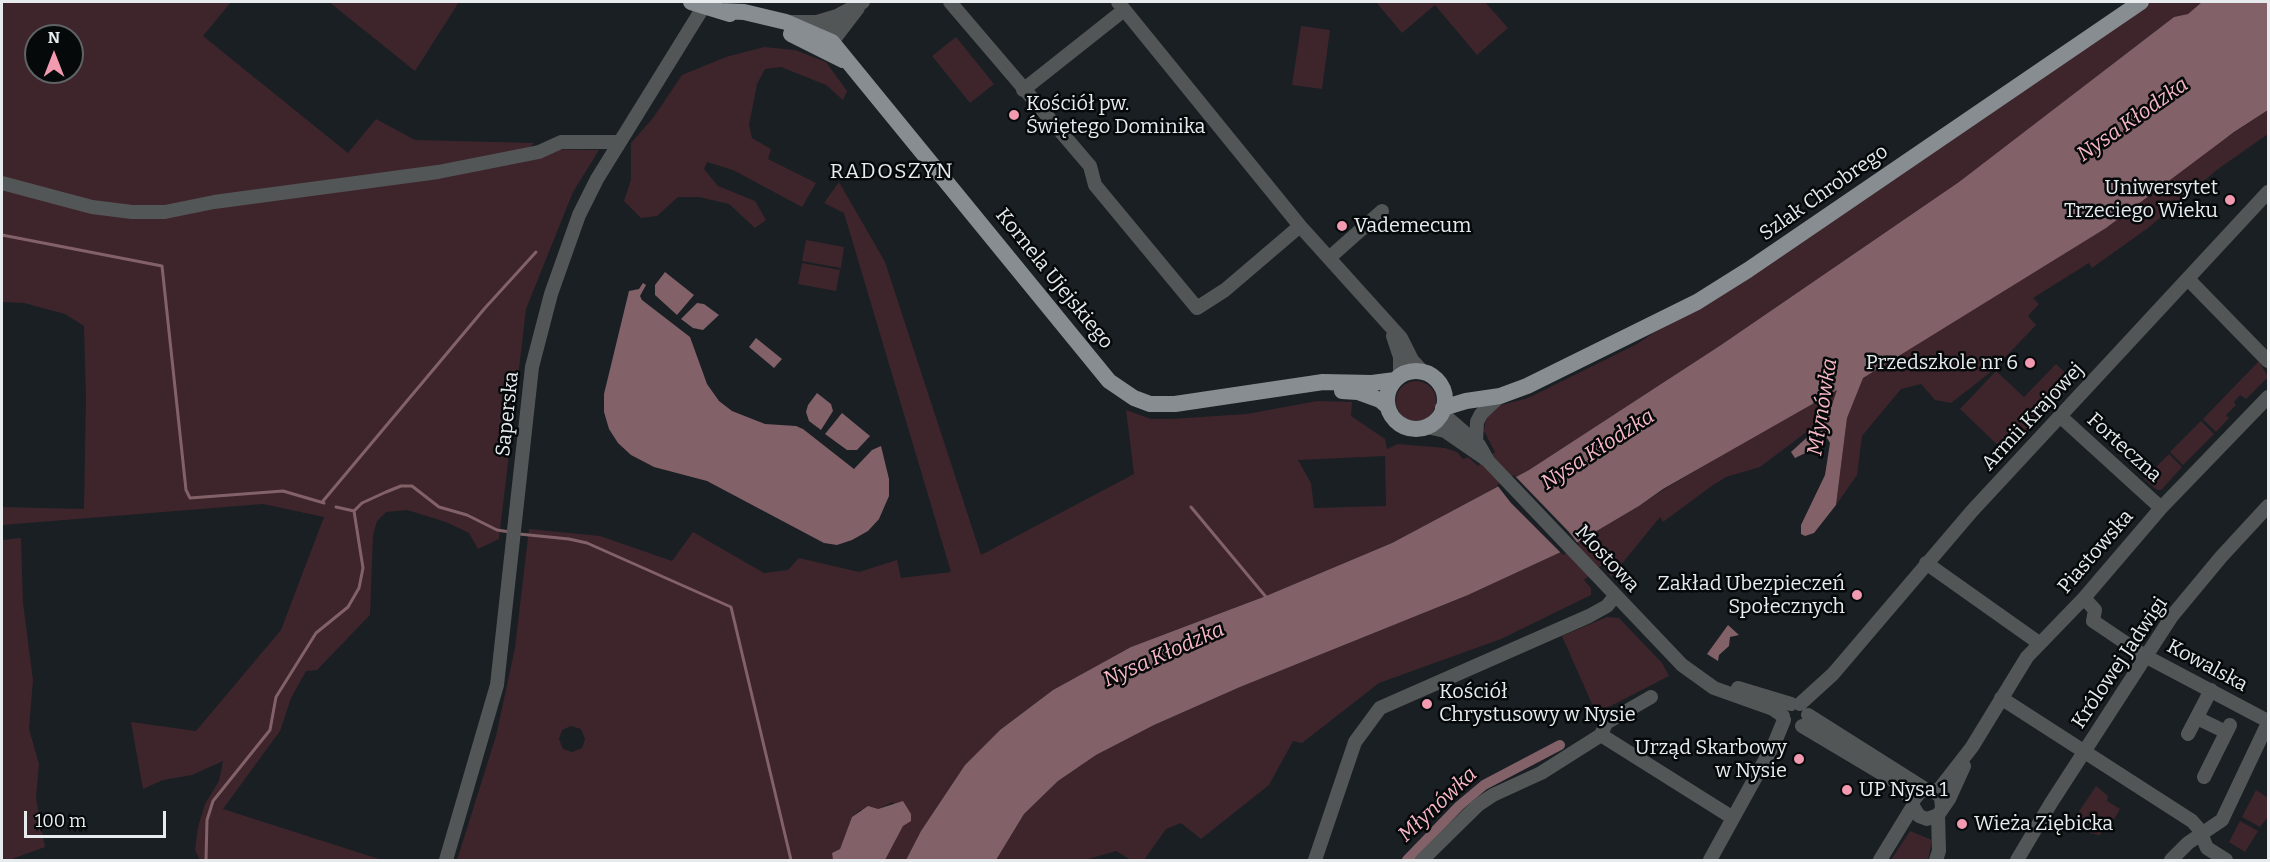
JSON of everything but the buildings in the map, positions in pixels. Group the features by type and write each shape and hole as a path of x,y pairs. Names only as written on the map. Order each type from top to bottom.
{"main road":[{"name":"Szlak Chrobrego","path":"1442,410 1466,400 1507,393 1665,319 1712,294 2141,2"},
{"path":"697,4 826,42"},
{"path":"721,11 744,12 786,22 826,42"},
{"name":"Kornela Ujejskiego","path":"826,42 846,62 1116,387 1134,398 1161,405 1287,389 1323,382 1372,383 1398,378"},
{"path":"1412,372 1424,373 1441,386 1444,397 1442,410 1427,427 1409,428 1401,425 1387,406 1389,389 1398,378 1412,372"},
{"name":"Szlak Chrobrego","path":"1441,386 1448,390 1472,393 1507,393"},
{"name":"Kornela Ujejskiego","path":"1287,389 1358,392 1380,400 1387,406"}],"street":[{"path":"786,22 817,22 839,15 863,2 826,42"},
{"path":"950,2 1090,166 1095,185 1197,308 1208,303 1299,226"},
{"name":"Saperska","path":"446,861 497,685 532,367 541,325 579,215 697,4"},
{"path":"1023,90 1121,6 1299,226 1390,329 1401,338 1412,360 1424,373"},
{"path":"826,42 839,15"},
{"path":"2,183 92,207 132,213 165,212 214,202 438,172 539,152 561,142 618,142"},
{"name":"Armii Krajowej","path":"1710,861 1776,742 1796,715 1926,563 2268,192"},
{"path":"1329,258 1382,211"},
{"path":"2189,280 2268,360"},
{"path":"1390,329 1400,357 1398,378"},
{"path":"1482,453 1477,422 1480,414 1507,393"},
{"name":"Piastowska","path":"1940,812 1955,787 1972,747 2017,670 2039,643 2084,598 2162,508 2268,397"},
{"name":"Mostowa","path":"1442,410 1598,579 1682,665 1701,678 1796,715"},
{"name":"Forteczna","path":"2060,416 2162,508"},
{"name":"Mostowa","path":"1427,427 1445,431 1482,453"},
{"name":"Królowej Jadwigi","path":"2019,858 2085,750 2172,616 2221,556 2268,506"},
{"path":"1926,563 2039,643"},
{"path":"1316,861 1354,742 1380,708 1582,620 1606,606 1615,596"},
{"name":"Kowalska","path":"2084,598 2095,610 2092,621 2145,656 2211,690 2233,717 2268,722"},
{"path":"2188,734 2211,690"},
{"path":"1422,861 1478,805 1493,795 1541,773 1601,735 1606,723 1651,697"},
{"path":"2001,698 2192,821 2202,835 2207,848 2226,861"},
{"path":"1796,715 1941,797 1939,851 1936,861"},
{"path":"1796,715 1896,782 1913,804 1915,812 1924,818 1940,812"},
{"path":"2196,718 2233,717 2204,777"},
{"path":"2171,861 2183,846 2222,820 2268,722"},
{"path":"1601,735 1733,818"},
{"name":"Piastowska","path":"1930,791 1972,747"},
{"path":"1880,861 1917,794 1930,791"}],"shaded area":[{"path":"2,2 231,2 203,36 348,153 376,119 415,140 534,143 528,149 599,150 573,192 526,309 499,539 478,549 469,533 446,522 407,510 386,512 377,521 373,535 370,615 317,670 306,671 291,698 280,731 223,809 382,860 200,860 195,850 198,827 205,804 219,781 223,761 192,775 163,780 143,789 131,722 196,731 281,630 324,517 263,504 2,525 2,507 84,509 86,397 84,326 65,314 24,303 2,302"},
{"path":"329,2 459,2 415,71"},
{"path":"1376,2 1485,2 1508,28 1477,55 1435,5 1402,33"},
{"path":"2151,2 2202,2 2188,14 2174,17 1959,182 1721,345 1529,470 1392,543 1266,596 1131,647 1053,690 1000,730 965,765 921,831 906,860 885,860 903,826 893,802 878,809 860,810 852,817 840,849 832,853 833,860 457,860 496,736 515,648 529,529 600,536 672,561 693,532 764,573 788,570 799,558 859,572 897,560 901,578 951,572 844,213 824,203 839,182 885,262 981,555 1134,474 1126,410 1151,419 1170,419 1247,414 1317,401 1352,402 1351,416 1385,439 1387,449 1398,444 1445,448 1457,452 1463,459 1468,457 1478,466 1495,452 1484,431 1486,418 1494,407 1528,398 1637,344","holes":["1385,456 1386,506 1314,508 1311,483 1298,460","571,726 581,729 585,739 582,748 572,752 563,749 559,739 562,730"]},
{"path":"1301,26 1330,30 1322,89 1292,85"},
{"path":"956,37 994,84 970,103 932,56"},
{"path":"764,47 795,50 826,62 847,91 843,100 826,85 781,67 765,69 757,84 749,125 752,138 771,149 768,159 816,183 802,207 733,170 707,162 704,169 718,186 755,201 766,220 755,228 729,204 699,197 678,197 657,216 641,218 624,201 631,180 631,143 653,118 682,75 726,57"},
{"path":"2268,110 2268,134 2218,169 2148,228 2092,268 2089,263 2033,298 2039,304 2028,316 2036,325 1992,371 1951,403 1935,400 1921,384 1901,389 1862,436 1857,475 1836,505 1847,418 1862,378"},
{"path":"806,240 844,247 841,268 802,261"},
{"path":"802,263 840,270 836,291 798,284"},
{"path":"2259,361 2268,377 2246,399 2240,395 2234,402 2236,405 2226,415 2229,418 2216,432 2203,419"},
{"path":"2056,364 2075,382 2007,454 1960,409 1996,371 2024,397"},
{"path":"1416,381 1430,387 1436,401 1430,415 1416,421 1402,415 1396,401 1402,387"},
{"path":"1837,389 1827,419 1819,427 1808,435 1805,433 1760,467 1726,477 1663,522 1660,517 1611,577 1602,565 1584,580 1591,588 1591,595 1501,639 1379,683 1302,743 1293,741 1269,785 1201,839 1181,823 1166,829 1144,860 1131,860 1116,851 1085,860 996,860 1024,814 1058,781 1096,755 1154,725 1240,687 1468,595 1561,552 1828,392"},
{"path":"2201,421 2214,434 2183,465 2170,452"},
{"path":"2169,454 2182,467 2161,490 2157,490 2144,479"},
{"path":"21,538 23,603 33,680 29,729 39,764 36,798 45,847 9,860 2,860 2,540"},
{"path":"1607,617 1619,618 1662,663 1669,676 1599,712 1592,704 1562,636"},
{"path":"2096,786 2108,796 2107,801 2120,809 2108,829 2099,835 2090,833 2091,827 2086,824 2082,828 2075,824 2074,819"},
{"path":"2256,790 2268,798 2268,817 2260,827 2242,817"},
{"path":"2240,821 2258,831 2245,852 2229,842"},
{"path":"1910,831 1932,840 1928,860 1891,860"}],"water":[{"name":"Nysa Kłodzka","path":"2202,2 2268,2 2268,110 2234,132 2106,228 1863,378 1847,418 1836,505 1814,533 1805,536 1801,534 1801,525 1825,475 1830,443 1827,438 1818,447 1795,458 1791,452 1827,419 1837,390 1663,489 1639,506 1561,552 1468,595 1240,687 1154,725 1096,755 1058,781 1024,814 996,860 906,860 921,831 965,765 1000,730 1053,690 1131,647 1266,596 1392,543 1529,470 1721,345 1959,182 2174,17 2188,14"},
{"path":"665,272 694,295 677,315 655,295 655,285"},
{"path":"643,283 646,285 640,296 642,300 690,337 707,384 719,401 732,411 765,424 796,426 803,429 854,469 872,450 881,446 889,479 889,496 879,519 868,531 837,545 824,543 707,481 654,467 631,455 618,443 609,429 604,412 604,394 629,291 639,289"},
{"path":"697,303 704,304 719,315 703,330 693,328 681,319"},
{"path":"756,338 782,359 774,368 749,347"},
{"path":"817,393 831,404 833,411 821,430 809,421 806,412"},
{"path":"842,413 870,436 857,450 847,450 825,434"},
{"path":"1728,625 1739,635 1730,637 1729,646 1719,655 1718,661 1707,654"},
{"path":"903,801 911,814 911,821 903,826 885,860 833,860 832,853 840,849 852,817 868,806 878,809"}],"pier":[{"path":"1514,475 1579,545 1563,555 1511,503 1497,485"}],"waterway":[{"path":"2,235 162,266 186,490 190,498 283,491 324,503"},
{"path":"323,501 485,308 536,252"},
{"path":"206,860 207,820 213,801 270,730 276,697 316,633 348,607 359,588 363,568 354,511 362,503 386,492 401,486 412,486 439,507 467,515 497,530 510,532"},
{"path":"336,507 354,511"},
{"path":"1191,507 1266,597"},
{"path":"519,534 587,543 731,607 791,860"},
{"name":"Młynówka","path":"1407,860 1459,806 1484,785 1560,745"}],"place":[{"name":"Kościół pw. Świętego Dominika","path":"1014,115"},
{"name":"Uniwersytet Trzeciego Wieku","path":"2230,200"},
{"name":"Vademecum","path":"1342,226"},
{"name":"Przedszkole nr 6","path":"2030,363"},
{"name":"Zakład Ubezpieczeń Społecznych","path":"1857,595"},
{"name":"Kościół Chrystusowy w Nysie","path":"1427,704"},
{"name":"Urząd Skarbowy w Nysie","path":"1799,759"},
{"name":"UP Nysa 1","path":"1847,790"},
{"name":"Wieża Ziębicka","path":"1962,824"}],"district":[{"name":"RADOSZYN","path":"892,172"}]}
